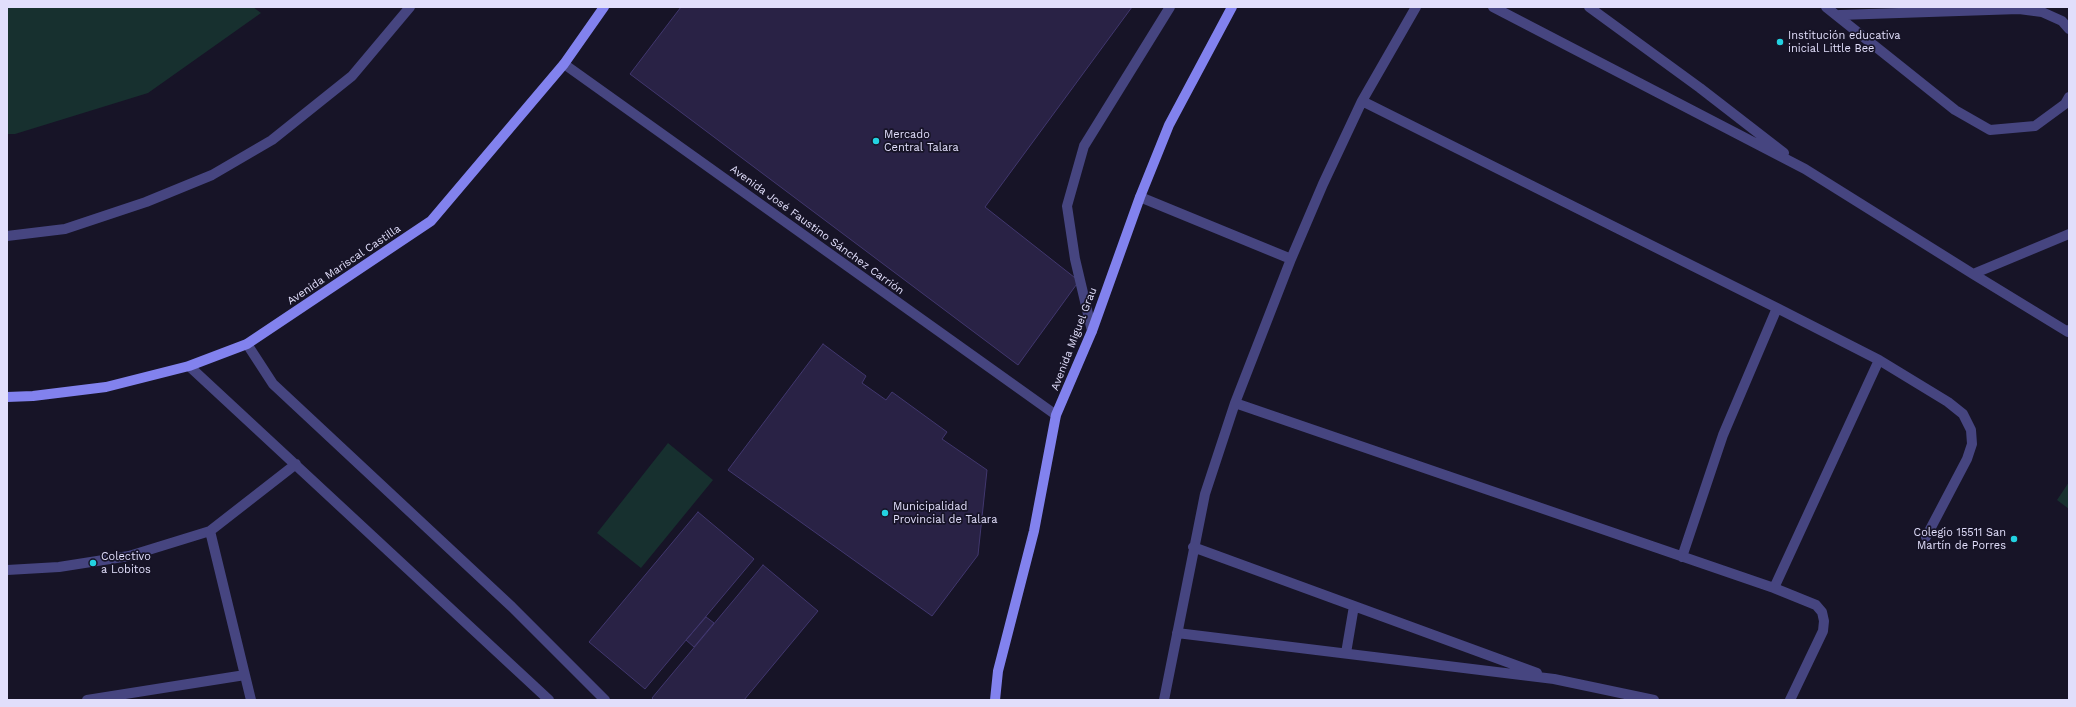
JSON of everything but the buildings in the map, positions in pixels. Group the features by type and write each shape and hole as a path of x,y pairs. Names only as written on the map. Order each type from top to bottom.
{"main road":[{"name":"Avenida Mariscal Castilla","path":"7,397 33,396 106,387 189,366 247,344 431,222 564,64 604,7"},
{"name":"Avenida Miguel Grau","path":"995,700 998,671 1034,531 1056,415 1092,331 1140,196 1169,125 1232,7"}],"street":[{"path":"7,236 65,229 146,202 212,175 272,140 352,76 410,7"},
{"path":"1092,331 1075,259 1067,206 1084,146 1170,7"},
{"path":"1164,700 1193,546 1205,494 1235,403 1291,260 1323,184 1362,101 1416,7"},
{"path":"1493,7 1805,169 2068,332 2069,330"},
{"path":"1589,7 1700,88 1805,169"},
{"path":"1826,7 1838,15 1955,110 1990,130 2035,126 2065,104 2069,97"},
{"path":"1838,15 2019,9 2042,12 2062,21 2069,29"},
{"name":"Avenida José Faustino Sánchez Carrión","path":"564,64 1056,415"},
{"path":"1362,101 1879,360 1948,402 1963,414 1971,430 1972,444 1967,459 1926,537"},
{"path":"1140,196 1291,260"},
{"path":"1973,274 2069,234"},
{"path":"1682,557 1723,435 1777,308"},
{"path":"247,344 273,384 512,607 605,700"},
{"path":"1774,588 1879,360"},
{"path":"189,366 549,700"},
{"path":"1235,403 1774,588 1816,605 1822,612 1824,621 1819,642 1790,700"},
{"path":"7,570 59,568 129,556 210,530 296,464"},
{"path":"210,530 251,700"},
{"path":"1193,546 1554,679"},
{"path":"1346,653 1354,606"},
{"path":"1177,633 1554,679 1654,700"},
{"path":"87,700 245,675"}],"green space":[{"path":"7,7 253,7 261,13 148,93 15,134 7,134"},
{"path":"668,443 713,480 641,568 597,533"},
{"path":"2069,482 2069,509 2057,500"}],"place":[{"name":"Institución educativa inicial Little Bee","path":"1780,42"},
{"name":"Mercado Central Talara","path":"876,141"},
{"name":"Municipalidad Provincial de Talara","path":"885,513"},
{"name":"Colegio 15511 San Martín de Porres","path":"2014,539"},
{"name":"Colectivo a Lobitos","path":"93,563"}]}
